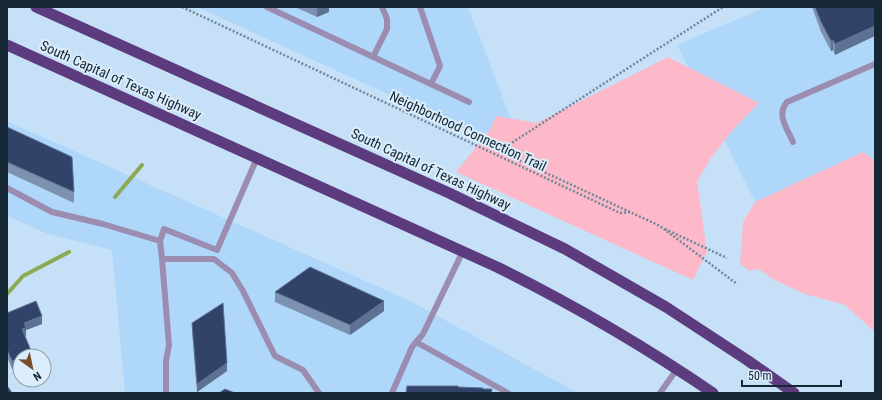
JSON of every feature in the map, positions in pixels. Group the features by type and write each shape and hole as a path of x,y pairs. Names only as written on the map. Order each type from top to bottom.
{"highway":[{"name":"South Capital of Texas Highway","path":"36,7 449,193 565,249 671,310 742,356 794,393"},
{"name":"South Capital of Texas Highway","path":"7,45 464,251 578,309 626,337 713,393"}],"lane":[{"path":"266,7 469,102"},
{"path":"373,57 387,29 387,19 382,7"},
{"path":"420,7 440,66 431,84"},
{"path":"793,142 782,116 782,108 787,102 875,64"},
{"path":"214,260 257,158"},
{"path":"7,188 52,212 103,224 160,241"},
{"path":"166,393 166,362 169,345 160,241 164,229 217,250"},
{"path":"392,393 412,347 423,334 464,251"},
{"path":"162,258 214,260 232,273 243,291 275,356 303,370 319,393"},
{"path":"416,342 508,393"},
{"path":"660,393 677,369"}],"path":[{"name":"Neighborhood Connection Trail","path":"182,7 620,213 630,212 660,226 737,284"},
{"path":"630,212 499,151 723,7"},
{"path":"660,226 728,258"}],"shaded area":[{"path":"197,7 468,7 511,119 480,136"},
{"path":"766,7 875,7 875,161 863,152 755,202 677,45"},
{"path":"668,57 759,103 731,132 711,158 697,181 707,252 693,280 456,172 490,130 496,116 537,123"},
{"path":"7,121 408,300 578,393 125,393 112,250 48,234 7,216"},
{"path":"863,152 875,161 875,332 845,305 805,294 774,280 759,269 749,271 740,264 743,222 755,202"}],"building":[{"path":"815,7 875,7 875,26 835,44 833,40 831,41"},
{"path":"7,127 72,157 74,192 7,162"},
{"path":"310,267 384,301 350,325 275,292"},
{"path":"36,301 42,316 24,323 26,328 22,329 30,348 12,348 12,361 7,349 7,313"},
{"path":"223,303 227,363 197,384 192,323"},
{"path":"407,386 458,386 492,389 491,393 406,393"},
{"path":"8,387 12,393 7,393"},
{"path":"225,389 235,393 219,393"}],"waterway":[{"path":"115,197 142,165"},
{"path":"7,294 23,276 69,252"}]}
